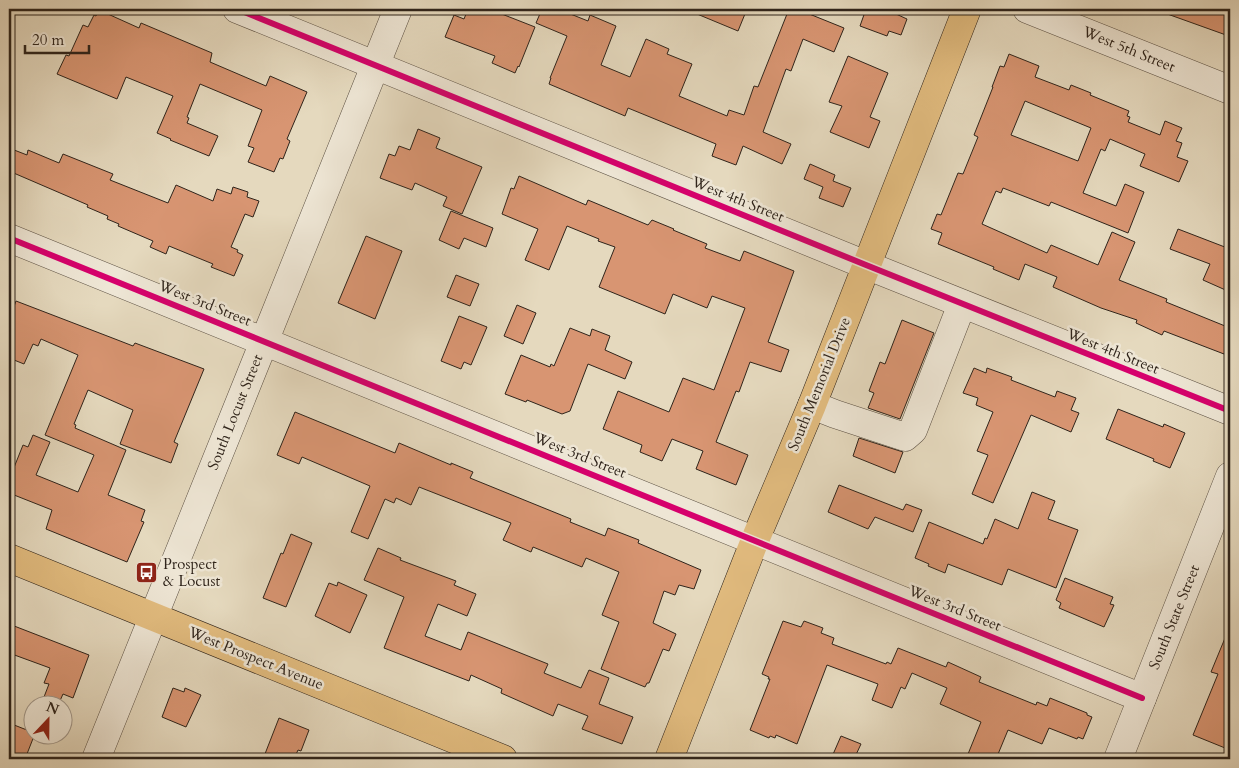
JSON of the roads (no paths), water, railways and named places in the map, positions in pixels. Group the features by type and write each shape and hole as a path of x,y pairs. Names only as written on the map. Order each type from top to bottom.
{"main road":[{"name":"South Memorial Drive","path":"669,759 755,540 812,405 967,9"},
{"name":"West Prospect Avenue","path":"9,558 503,759"}],"street":[{"name":"West 4th Street","path":"237,9 1230,411"},
{"name":"South Locust Street","path":"96,759 398,9"},
{"name":"West 5th Street","path":"1027,9 1230,90"},
{"name":"West 3rd Street","path":"9,238 1142,698"},
{"path":"812,405 904,437 913,430 962,304"},
{"name":"South State Street","path":"1118,759 1228,490"}],"place":[{"name":"Prospect & Locust","path":"147,573"}]}
